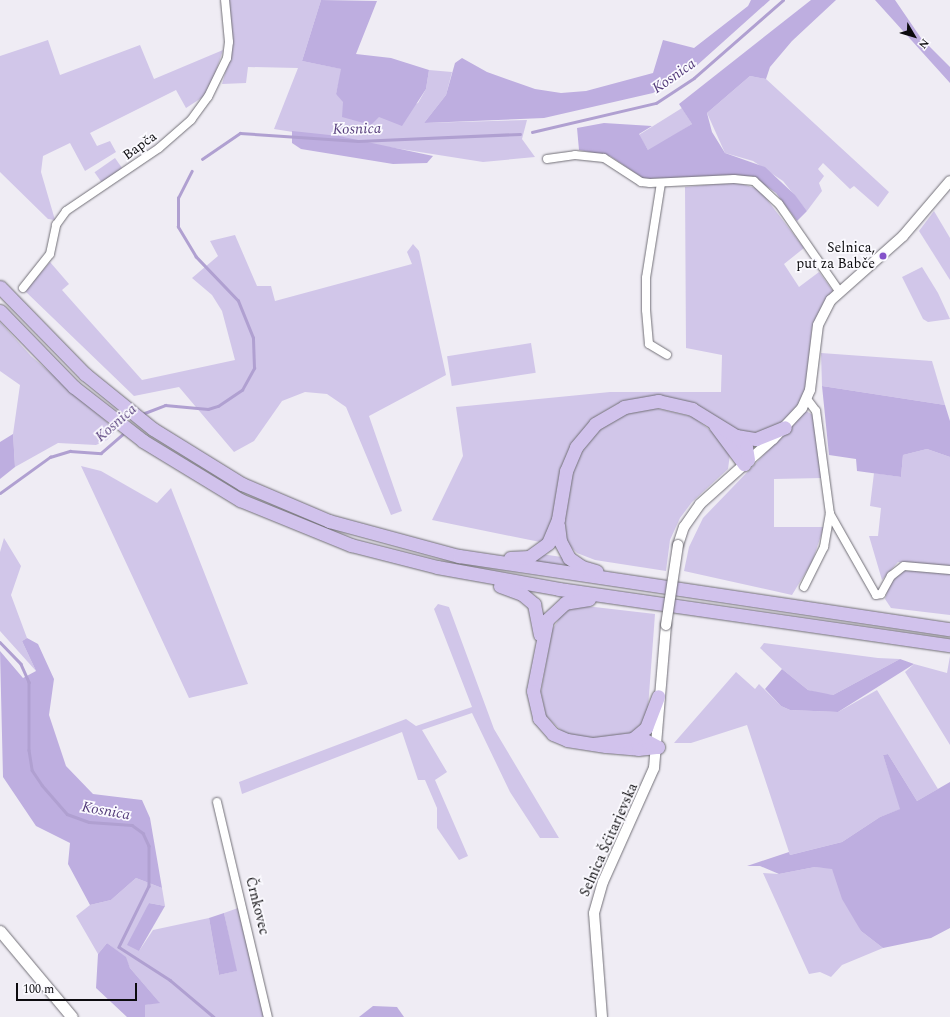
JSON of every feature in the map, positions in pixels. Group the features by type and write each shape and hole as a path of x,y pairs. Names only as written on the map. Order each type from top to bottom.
{"main road":[{"path":"0,287 49,341 126,408 153,429 242,484 300,509 362,532 476,559 623,582 950,629"},
{"path":"0,312 36,352 115,421 143,441 240,500 292,524 376,552 469,573 626,598 950,645"},
{"path":"476,559 524,558 535,555 548,543 558,520 572,455 590,428 607,415 634,404 658,401 692,409 736,436 746,447 746,462"},
{"path":"712,420 746,462"},
{"path":"736,436 756,439 785,427"},
{"path":"558,520 560,541 569,558 582,567 623,582"},
{"path":"469,573 530,599 539,617 540,644"},
{"path":"626,598 565,602 547,620 540,644 532,691 539,718 559,738 593,744 649,750 658,747"},
{"path":"634,738 646,728 658,696"},
{"path":"593,744 634,738 648,739 658,747"},
{"path":"0,931 70,1015"}],"street":[{"name":"Bapča","path":"23,288 50,254 56,225 66,211 160,148 187,124 208,98 227,58 229,42 225,0"},
{"path":"547,159 575,155 604,158 641,182 661,183 734,179 754,181 779,204 840,291"},
{"path":"804,588 824,547 830,514 816,411 807,399 818,325 840,291 903,236 950,181"},
{"path":"661,183 646,278 646,310 648,344 667,355"},
{"name":"Selnica Šćitarjevska","path":"602,1017 594,931 596,902 650,780 658,747 658,696 666,625 678,545 684,527 700,504 785,427 807,399"},
{"path":"830,514 876,595 881,594 891,576 904,566 950,570"},
{"name":"Črnkovec","path":"217,802 268,1017"}],"shaded area":[{"path":"227,0 321,0 302,61 342,69 336,94 378,117 418,103 426,89 429,70 452,72 446,95 424,123 527,120 522,139 535,157 483,162 274,129 298,68 248,67 246,83 222,84 228,63"},
{"path":"321,0 377,1 356,54 391,58 429,70 426,89 402,126 379,117 371,125 342,117 343,102 336,94 341,69 302,61"},
{"path":"751,0 770,0 694,68 653,93 544,118 424,123 446,95 455,63 462,58 487,72 535,89 561,93 586,91 653,73 663,40 694,48 748,6"},
{"path":"811,0 836,0 792,41 770,67 766,79 750,76 707,113 712,132 725,153 765,167 795,195 807,211 797,221 776,193 752,176 644,179 610,156 579,150 577,128 604,123 652,126 639,134 648,150 692,124 679,104"},
{"path":"875,0 895,0 921,38 950,67 950,83"},
{"path":"48,40 60,75 140,45 154,79 223,50 211,86 203,97 186,108 176,90 90,133 97,146 110,141 116,152 85,171 70,143 43,156 41,172 55,220 48,219 0,172 0,56"},
{"path":"750,76 766,79 889,192 878,207 854,186 850,189 823,163 818,169 824,176 819,183 822,191 807,211 783,181 753,161 725,153 707,113"},
{"path":"682,108 692,124 649,151 639,135"},
{"path":"292,131 339,136 433,156 427,163 393,164 301,149 292,143"},
{"path":"115,158 124,171 104,185 95,172"},
{"path":"735,182 759,189 804,248 784,264 799,287 819,272 833,291 812,327 807,385 802,399 785,421 756,435 732,430 703,408 617,404 595,417 545,543 432,520 463,456 456,407 610,392 721,392 722,355 686,348 685,187"},
{"path":"934,211 950,238 950,280 919,231"},
{"path":"235,235 257,286 271,286 275,301 412,264 407,252 413,244 419,251 446,375 369,416 402,511 391,515 346,407 327,394 305,392 282,401 254,441 234,452 179,387 134,396 25,291 50,262 69,284 62,290 142,380 235,360 222,311 212,295 192,278 218,256 210,241"},
{"path":"922,267 938,293 950,319 928,322 923,319 902,277"},
{"path":"0,322 31,356 116,430 107,440 96,445 58,443 15,467 13,434 20,385 0,371"},
{"path":"531,343 536,373 452,386 447,356"},
{"path":"821,353 932,361 945,405 822,386"},
{"path":"822,386 945,405 950,421 950,457 927,449 903,455 901,477 857,471 856,459 829,455"},
{"path":"650,407 693,417 715,434 730,454 728,469 692,502 680,518 670,540 666,571 595,560 577,553 562,538 566,496 576,457 593,432 622,413"},
{"path":"806,411 813,415 822,478 774,479 774,527 824,527 812,562 792,595 684,571 689,547 703,518"},
{"path":"13,434 15,467 0,479 0,442"},
{"path":"927,449 950,457 950,566 898,562 882,580 869,536 878,536 881,508 870,506 874,473 901,477 903,455"},
{"path":"81,466 101,471 157,503 171,488 248,684 189,698"},
{"path":"4,538 21,566 11,595 27,638 22,641 36,671 0,631 0,552"},
{"path":"541,554 562,557 571,565 534,563 533,560"},
{"path":"909,569 950,574 950,615 891,608 885,599 890,583 899,572"},
{"path":"438,604 449,607 494,729 559,838 540,838 510,792 472,713 422,730 447,772 435,780 468,856 459,860 437,828 437,808 425,780 418,780 402,732 242,794 239,782 406,719 416,726 472,707 434,609"},
{"path":"577,605 655,614 648,708 645,720 631,734 591,739 574,736 563,732 546,716 541,692 552,630 562,614"},
{"path":"27,638 38,644 54,679 49,715 66,766 93,794 142,800 150,818 162,888 136,878 111,900 90,905 68,864 70,843 36,826 3,777 0,651 23,678 36,671 22,641"},
{"path":"764,643 878,658 900,659 833,695 822,694 808,690 782,669 760,648"},
{"path":"950,656 950,745 905,672 914,664 947,673"},
{"path":"900,659 914,664 838,712 790,710 781,706 765,689 782,669 808,690 833,695"},
{"path":"736,672 755,689 759,684 781,706 790,710 838,712 877,690 938,789 917,801 888,754 883,755 901,809 880,817 842,842 790,855 747,725 691,743 674,743"},
{"path":"888,754 917,801 950,782 950,928 931,938 883,948 861,931 842,899 832,869 815,867 779,874 760,866 747,866 789,852 790,855 842,842 880,817 900,809 883,755"},
{"path":"815,867 832,868 861,931 883,948 842,965 831,977 820,972 809,974 763,873 779,874"},
{"path":"136,878 162,888 165,906 149,903 139,951 153,930 209,918 219,975 236,971 224,913 238,908 264,1017 145,1017 145,1005 159,1002 130,968 125,957 107,943 98,954 76,916 90,905 111,900"},
{"path":"149,903 165,906 139,951 127,945"},
{"path":"224,913 237,971 219,975 209,918"},
{"path":"107,943 126,957 130,968 160,1003 145,1005 145,1017 127,1017 96,988 98,954"},
{"path":"373,1006 397,1007 404,1017 359,1017"}],"waterway":[{"name":"Kosnica","path":"532,132 656,103 694,78 783,0"},
{"name":"Kosnica","path":"202,159 240,133 358,141 520,134"},
{"name":"Kosnica","path":"142,414 165,405 208,409 218,406 242,390 254,368 253,338 238,301 196,257 178,227 178,198 192,171"},
{"name":"Kosnica","path":"0,493 50,457 70,451 101,453 125,432"},
{"name":"Kosnica","path":"0,642 21,664 29,682 29,750 32,770 42,785 67,814 89,822 132,825 143,833 149,846 149,886 119,947 170,980 214,1017"}],"place":[{"name":"Selnica, put za Babče","path":"883,256"}]}
